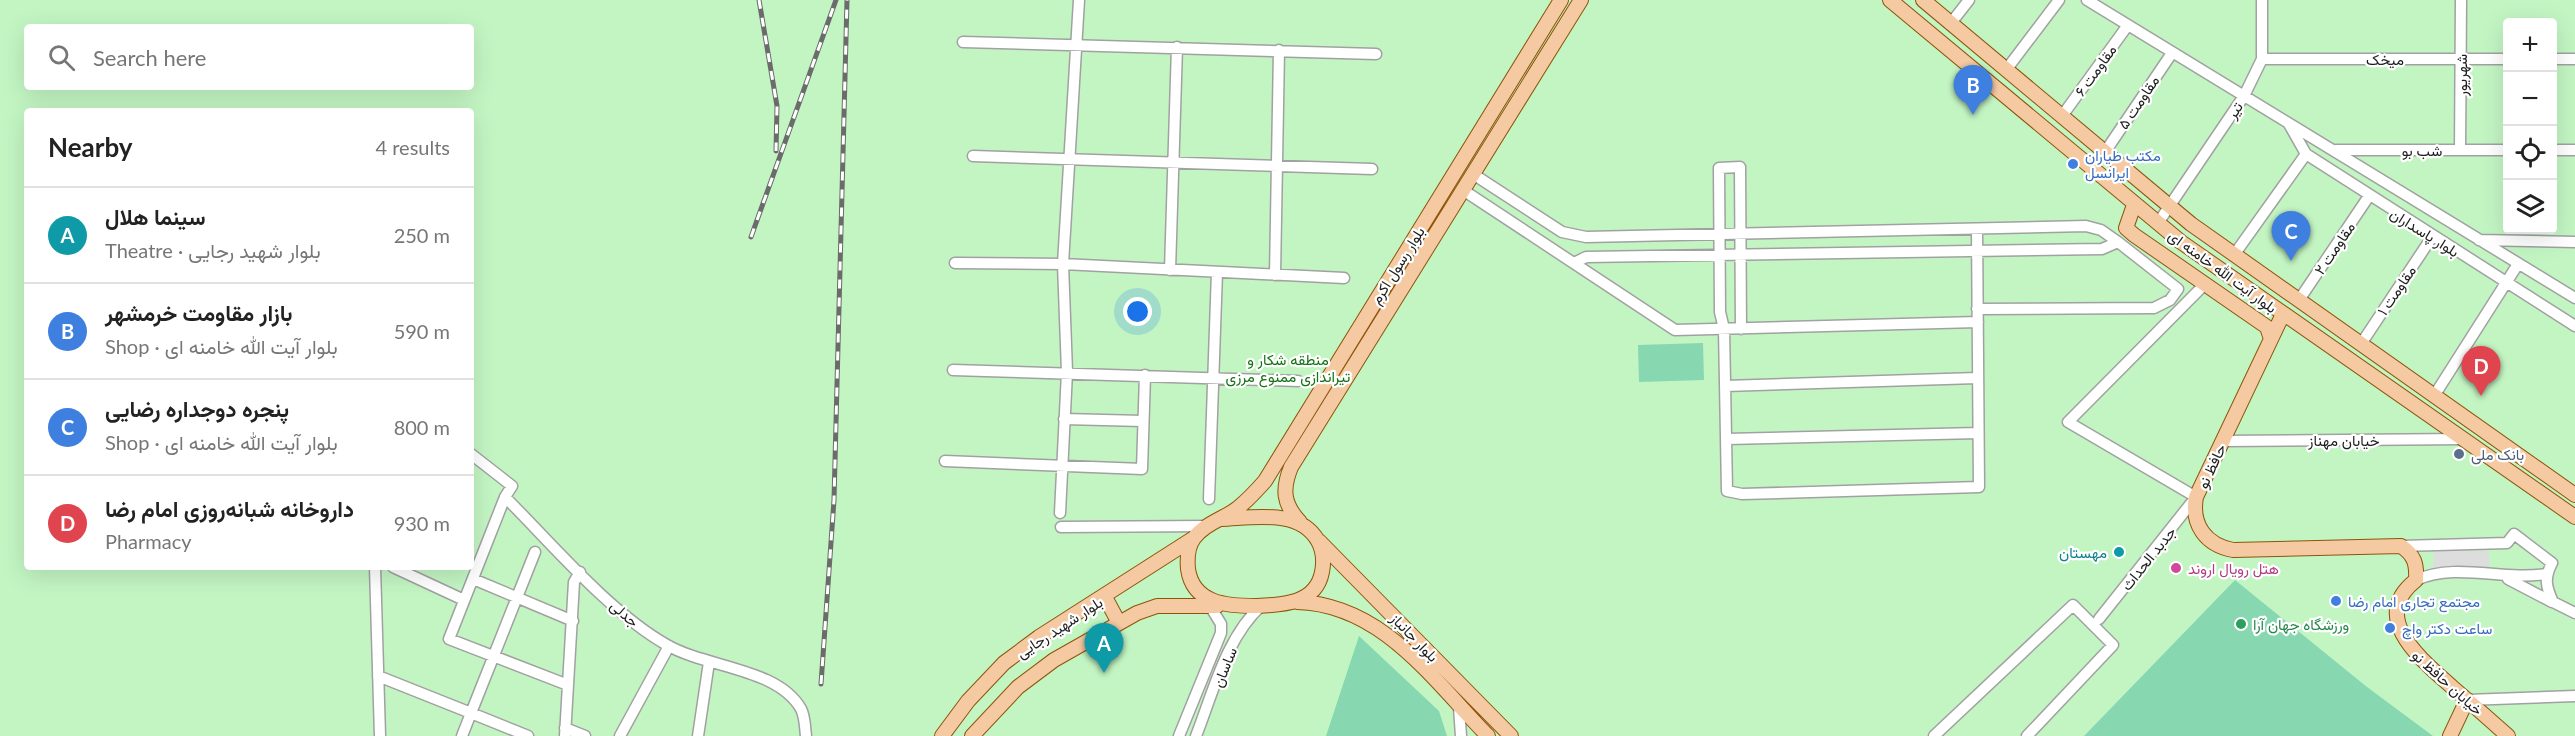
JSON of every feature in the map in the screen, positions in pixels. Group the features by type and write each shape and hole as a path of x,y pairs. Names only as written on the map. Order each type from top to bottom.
{"main road":[{"name":"بلوار رسول اکرم","path":"1221,519 1239,507 1265,481 1561,0"},
{"name":"بلوار رسول اکرم","path":"1304,525 1291,512 1285,498 1284,484 1291,468 1581,0"},
{"name":"بلوار آیت الله خامنه ای","path":"1890,0 2134,205 2283,314 2575,517"},
{"name":"بلوار آیت الله خامنه ای","path":"1923,0 2170,208 2575,495"},
{"path":"1438,200 1451,209"},
{"path":"2134,205 2126,228 2267,327 2271,339"},
{"name":"حافظ نو","path":"2283,314 2196,497 2196,520 2202,532 2222,548 2400,546"},
{"path":"1221,519 1291,519 1304,525 1318,540 1322,553 1320,580 1306,597 1294,602 1230,607 1205,598 1195,588 1188,564 1189,549 1194,538 1208,526 1221,519"},
{"name":"بلوار شهید رجایی","path":"942,736 969,701 1004,663 1039,637 1105,597 1194,538"},
{"name":"بلوار جانباز","path":"1318,540 1511,736"},
{"path":"2400,546 2411,553 2415,560 2416,580"},
{"name":"خیابان حافظ نو","path":"2416,580 2400,597 2397,621 2402,634 2420,658 2508,736"},
{"path":"1105,597 1119,623"},
{"name":"بلوار جانباز","path":"1294,602 1330,606 1376,625 1394,639 1488,736"},
{"name":"بلوار شهید رجایی","path":"972,736 1018,687 1054,660 1119,623 1156,606 1230,607"},
{"path":"2450,736 2467,700"}],"street":[{"path":"1060,513 1066,372 1063,264 1079,0"},
{"path":"1951,23 1969,0"},
{"path":"2006,70 2059,0"},
{"name":"بلوار پاسداران","path":"2087,0 2575,298"},
{"name":"تیر","path":"2158,223 2244,96 2262,58 2262,0"},
{"name":"شهریور","path":"2460,150 2461,0"},
{"name":"مقاومت ۶","path":"2062,116 2128,25"},
{"path":"963,42 1376,54"},
{"path":"1170,270 1177,47"},
{"path":"1275,275 1279,50"},
{"name":"مقاومت ۵","path":"2104,152 2172,53"},
{"name":"میخک","path":"2262,58 2503,59"},
{"path":"2557,59 2575,59"},
{"name":"بلوار پاسداران","path":"2289,124 2306,154 2432,237 2575,326"},
{"name":"شب بو","path":"2336,150 2503,150"},
{"path":"2557,150 2575,150"},
{"path":"2234,255 2306,154"},
{"path":"972,156 1372,170"},
{"path":"1741,329 1740,167 1719,168 1720,312 1724,329 1727,491 1742,494 1979,487 1977,230"},
{"path":"1473,174 1562,232 1586,237 1720,236 2086,226 2101,230 2178,289 2170,300 2154,308 1977,309"},
{"path":"1463,190 1675,330 1978,322"},
{"path":"1493,210 1504,194"},
{"name":"مقاومت ۲","path":"2299,300 2369,196"},
{"path":"1864,232 1864,252"},
{"path":"1586,237 1586,257"},
{"name":"مقاومت ۱","path":"2361,344 2432,237"},
{"path":"2478,240 2575,242"},
{"path":"1574,263 1586,257 1977,249 2102,249 2118,242"},
{"path":"955,263 1063,264 1344,278"},
{"path":"2434,396 2518,264"},
{"path":"1209,499 1217,272"},
{"path":"2196,497 2068,422 2205,284"},
{"path":"953,370 1298,381"},
{"path":"945,461 1142,469 1145,375"},
{"path":"1725,386 1977,378"},
{"path":"1065,418 1143,421"},
{"path":"1727,438 1978,433"},
{"name":"خیابان مهناز","path":"2223,441 2464,439"},
{"name":"جدلی","path":"474,456 512,486 505,497 637,625 669,646 709,662 761,678 788,692 802,711 806,736"},
{"path":"505,497 449,639 568,685"},
{"name":"جدبد الحداث","path":"2099,619 2196,497"},
{"path":"1061,527 1208,526"},
{"path":"2400,546 2507,543 2514,534 2552,563 2546,574 2547,589 2553,602"},
{"path":"462,736 535,552"},
{"path":"375,570 380,736"},
{"path":"399,570 464,600"},
{"path":"580,572 574,582 565,732 585,736"},
{"path":"2416,580 2428,574 2445,572 2517,577 2546,574"},
{"path":"2497,574 2575,613"},
{"path":"472,579 573,621"},
{"path":"1934,736 2073,604 2113,645 2027,736"},
{"name":"ساسان","path":"1196,736 1245,620 1262,605"},
{"name":"ساسان","path":"1179,736 1221,633 1221,624 1210,606"},
{"path":"620,736 669,646"},
{"path":"698,736 709,662"},
{"path":"378,676 528,736"},
{"path":"2467,700 2575,696"},
{"path":"1459,707 1461,736"}],"green space":[{"name":"منطقه شکار و تیراندازی ممنوع مرزی","path":"0,0 2575,0 2575,736 0,736"},
{"path":"1703,343 1704,380 1639,382 1638,345"},
{"name":"ورزشگاه جهان آرا","path":"2235,580 2367,687 2433,736 2084,736"},
{"path":"1359,636 1439,711 1447,736 1326,736"}],"shaded area":[{"path":"2434,551 2489,551 2489,568 2433,568"}],"railway":[{"path":"759,0 777,106 776,151"},
{"path":"751,237 836,0"},
{"path":"821,684 834,500 847,0"}],"place":[{"name":"بازار مقاومت خرمشهر","path":"1973,115"},
{"name":"مكتب طياران ايرانسل","path":"2073,164"},
{"name":"پنجره دوجداره رضایی","path":"2291,261"},
{"name":"داروخانه شبانه‌روزی امام رضا","path":"2481,396"},
{"name":"بانک ملی","path":"2459,454"},
{"name":"مهستان","path":"2119,552"},
{"name":"هتل رویال اروند","path":"2176,568"},
{"name":"مجتمع تجاری امام رضا","path":"2336,601"},
{"name":"ورزشگاه جهان آرا","path":"2241,624"},
{"name":"ساعت دکتر واچ","path":"2390,628"},
{"name":"سینما هلال","path":"1104,673"}]}
